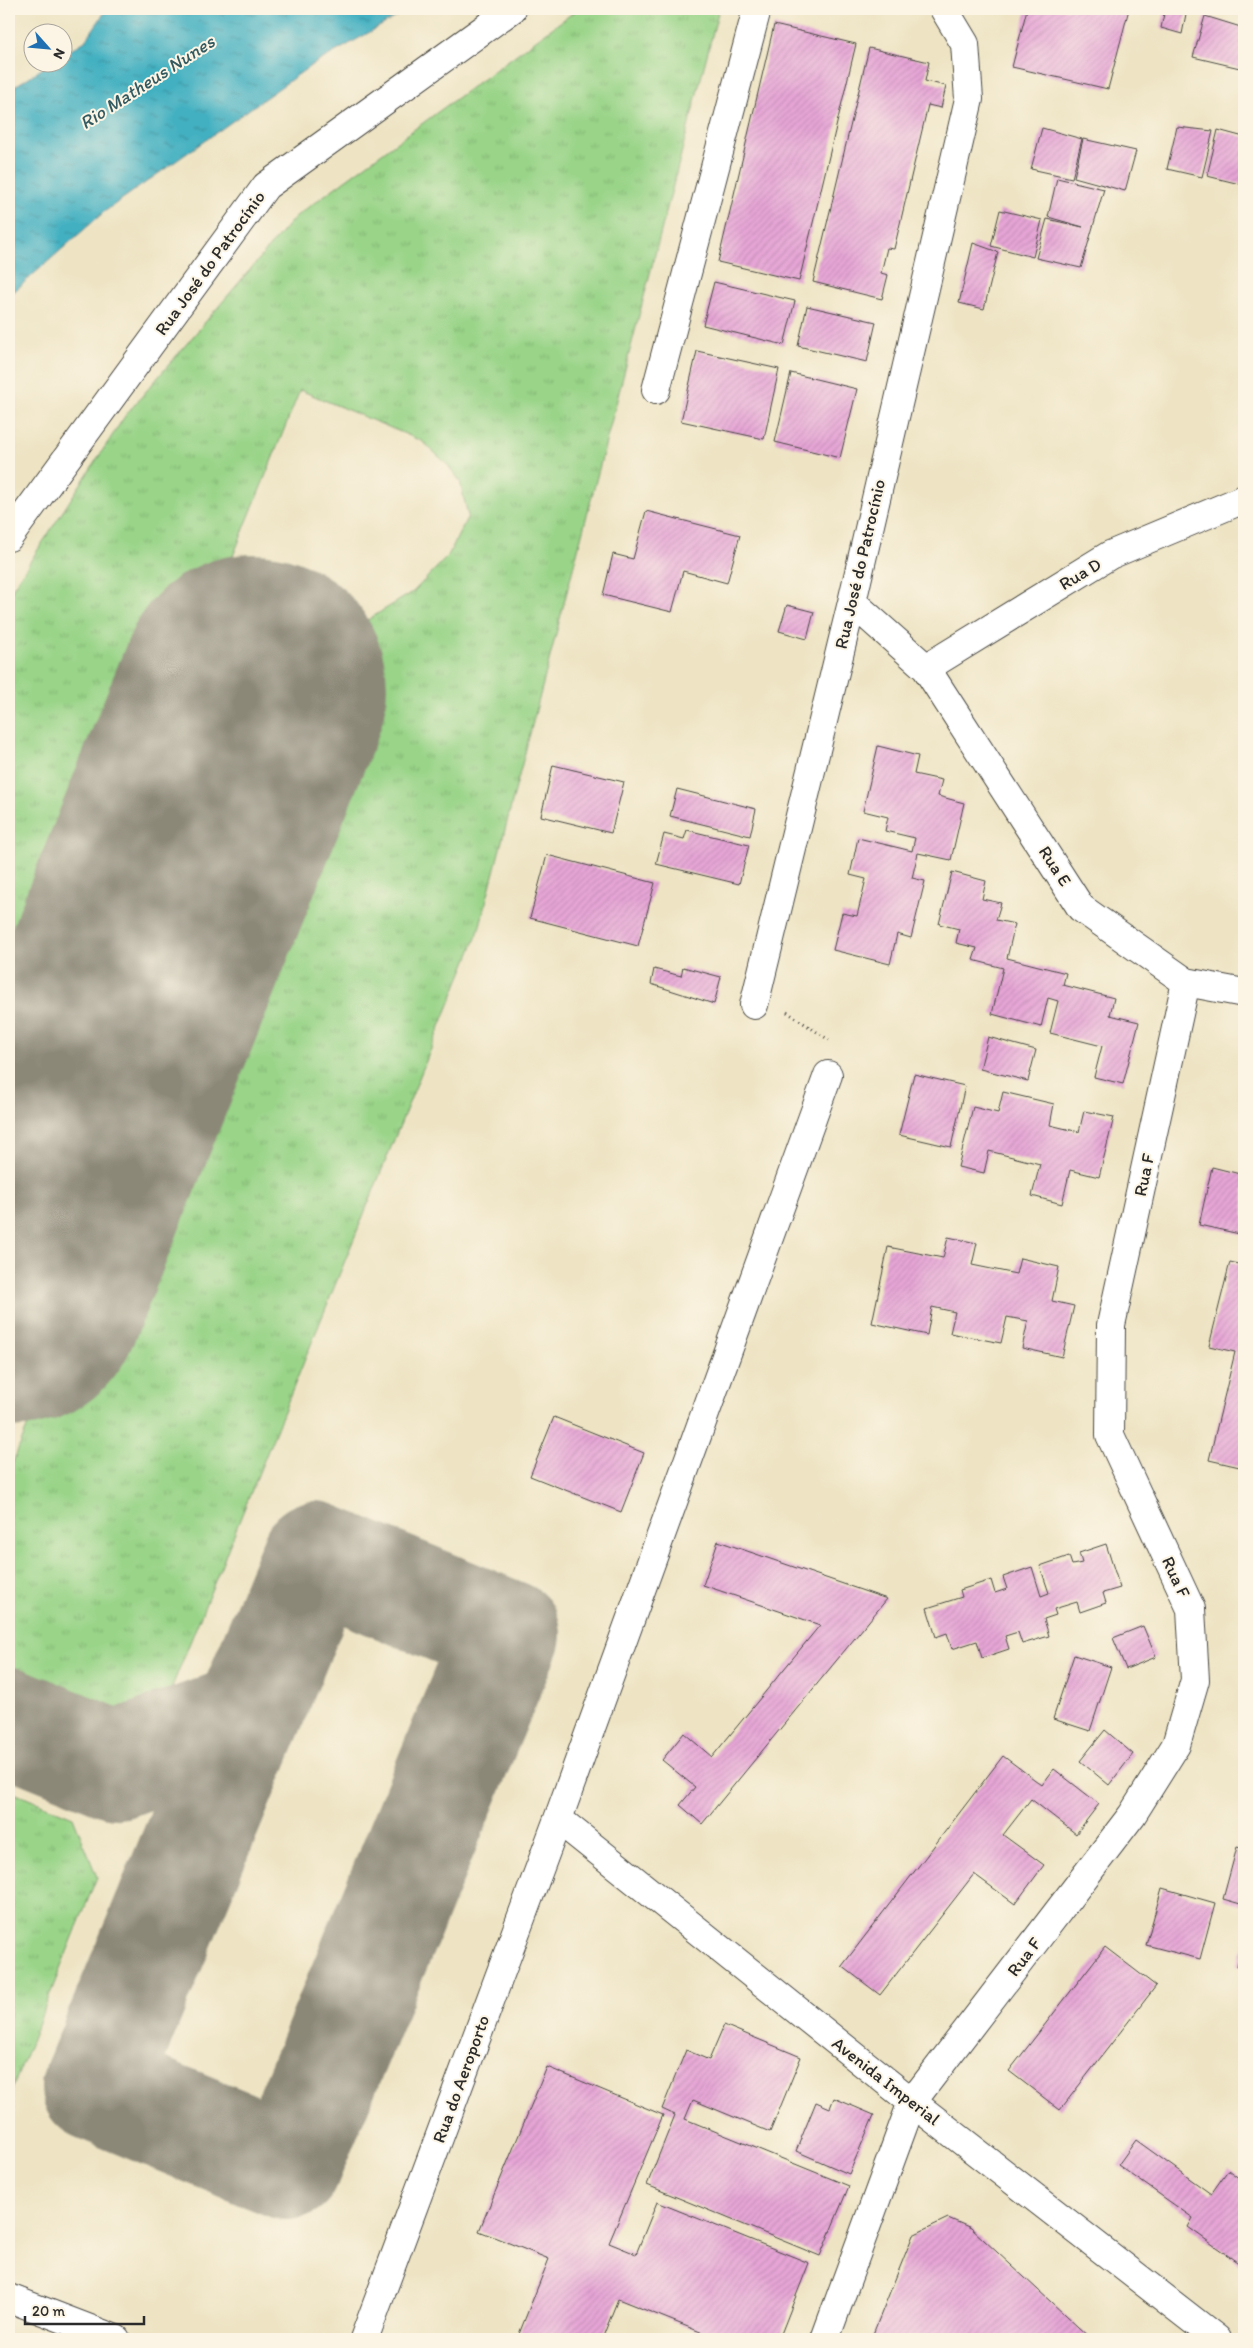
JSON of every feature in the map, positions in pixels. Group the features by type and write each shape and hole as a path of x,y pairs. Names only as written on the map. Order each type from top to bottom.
{"street":[{"name":"Rua José do Patrocínio","path":"9,536 266,186 512,9"},
{"path":"656,390 757,9"},
{"name":"Rua José do Patrocínio","path":"754,1005 852,602 969,99 965,44 944,9"},
{"name":"Rua D","path":"926,668 1110,555 1244,499"},
{"name":"Rua E","path":"852,602 926,668 1082,908 1186,982 1244,993"},
{"name":"Rua F","path":"825,2339 912,2102 1132,1815 1176,1744 1195,1680 1191,1609 1110,1435 1111,1325 1186,982"},
{"name":"Rua do Aeroporto","path":"364,2339 558,1818 828,1075"},
{"name":"Avenida Imperial","path":"558,1818 912,2102 1217,2339"},
{"path":"9,2298 116,2339"}],"path":[{"path":"754,1005 784,1011 830,1039 828,1075"}],"green space":[{"path":"578,9 719,9 478,933 161,1714 108,1737 9,1694 9,1472 351,630 413,592 448,556 468,516 460,481 447,464 422,441 300,390 9,1112 9,594 125,416 295,217"},
{"path":"9,1791 73,1817 97,1877 9,2097"}],"water":[{"name":"Rio Matheus Nunes","path":"107,9 410,9 309,67 104,212 9,296 9,90 37,72 72,72 72,49 85,41"}],"building":[{"path":"1027,9 1129,9 1108,89 1012,67"},
{"path":"1165,9 1187,9 1182,34 1161,28"},
{"path":"1205,16 1244,28 1244,69 1193,57"},
{"path":"774,25 856,44 799,281 718,262"},
{"path":"869,48 929,62 925,81 946,86 941,108 928,105 894,249 887,248 881,273 888,275 882,299 813,282"},
{"path":"1177,127 1213,131 1202,177 1167,169"},
{"path":"1042,128 1082,139 1072,178 1031,169"},
{"path":"1218,130 1244,137 1244,185 1207,176"},
{"path":"1083,139 1136,151 1125,191 1074,177"},
{"path":"1057,178 1104,189 1081,268 1036,258 1047,219 1083,227 1048,217"},
{"path":"1000,210 1042,220 1033,257 991,246"},
{"path":"973,243 998,252 984,309 959,303"},
{"path":"714,282 795,301 784,345 703,325"},
{"path":"807,306 876,322 867,362 798,346"},
{"path":"697,351 779,369 764,439 681,421"},
{"path":"791,373 857,389 840,458 775,442"},
{"path":"646,511 740,535 727,583 683,571 672,612 603,595 613,554 633,559"},
{"path":"787,605 814,612 807,639 779,631"},
{"path":"878,746 918,756 914,774 942,780 938,796 964,803 951,860 918,853 912,878 925,881 911,938 897,934 890,964 833,950 842,913 857,916 866,879 850,875 858,838 912,851 915,838 885,831 888,817 863,811"},
{"path":"553,765 624,782 611,833 541,816"},
{"path":"677,789 756,809 750,836 670,816"},
{"path":"687,830 749,845 739,884 656,864 664,834 684,839"},
{"path":"547,855 655,883 638,946 530,918"},
{"path":"952,872 986,881 982,899 1001,903 996,920 1015,924 1007,958 1066,973 1063,985 1114,998 1110,1015 1139,1022 1123,1084 1094,1077 1102,1046 1050,1033 1058,1001 1048,998 1041,1027 992,1014 1003,968 973,960 977,948 956,943 959,929 939,924"},
{"path":"683,967 721,977 714,1004 651,984 654,969 681,976"},
{"path":"988,1037 1036,1050 1028,1081 980,1069"},
{"path":"914,1074 965,1086 951,1147 899,1135"},
{"path":"1003,1092 1054,1104 1050,1125 1079,1132 1084,1111 1114,1117 1099,1177 1070,1170 1062,1204 1032,1196 1040,1164 989,1151 984,1173 958,1167 973,1107 998,1113"},
{"path":"1212,1167 1244,1175 1244,1235 1199,1225"},
{"path":"948,1237 977,1243 972,1265 1016,1274 1020,1258 1059,1267 1052,1301 1074,1306 1062,1357 1022,1348 1028,1321 1007,1317 1001,1343 950,1333 955,1312 932,1307 927,1335 872,1323 888,1247 943,1258"},
{"path":"1230,1262 1244,1265 1244,1468 1209,1460 1235,1352 1209,1346"},
{"path":"554,1417 644,1453 621,1512 530,1476"},
{"path":"718,1541 887,1599 702,1824 680,1805 695,1787 662,1760 684,1733 712,1757 820,1625 703,1585"},
{"path":"1106,1544 1120,1588 1103,1593 1106,1603 1080,1612 1077,1602 1054,1609 1056,1615 1044,1619 1049,1636 1022,1644 1018,1632 1005,1636 1009,1649 982,1658 977,1641 952,1649 947,1633 936,1637 927,1608 962,1597 960,1590 991,1580 995,1593 1007,1589 1003,1577 1032,1567 1041,1596 1049,1593 1040,1566 1069,1556 1072,1565 1082,1563 1079,1553"},
{"path":"1143,1626 1156,1657 1126,1669 1113,1638"},
{"path":"1074,1655 1111,1667 1090,1731 1053,1719"},
{"path":"1105,1730 1133,1754 1109,1785 1080,1761"},
{"path":"1003,1756 1042,1785 1054,1769 1099,1804 1076,1834 1031,1799 1003,1835 1044,1865 1015,1904 974,1874 880,1995 842,1966"},
{"path":"1237,1847 1244,1849 1244,1905 1223,1899"},
{"path":"1162,1888 1215,1903 1200,1959 1146,1945"},
{"path":"1244,1942 1244,1967 1237,1966"},
{"path":"1105,1947 1156,1986 1060,2110 1009,2071"},
{"path":"724,2025 801,2057 770,2132 693,2100 685,2119 849,2186 820,2256 647,2185 675,2115 662,2109 686,2050 709,2060"},
{"path":"547,2067 663,2115 609,2243 636,2254 657,2202 809,2263 779,2339 718,2339 618,2299 602,2339 517,2339 549,2259 479,2231"},
{"path":"834,2098 874,2115 849,2174 796,2151 816,2102 830,2108"},
{"path":"1136,2140 1211,2194 1228,2170 1244,2182 1244,2267 1188,2227 1193,2218 1118,2165"},
{"path":"948,2218 971,2228 1091,2339 871,2339 913,2235"}],"taxiway":[{"path":"315,1555 507,1634 287,2166 95,2087 315,1555"},
{"path":"9,1721 117,1765 248,1717"}],"runway":[{"path":"9,1294 253,688"}]}
